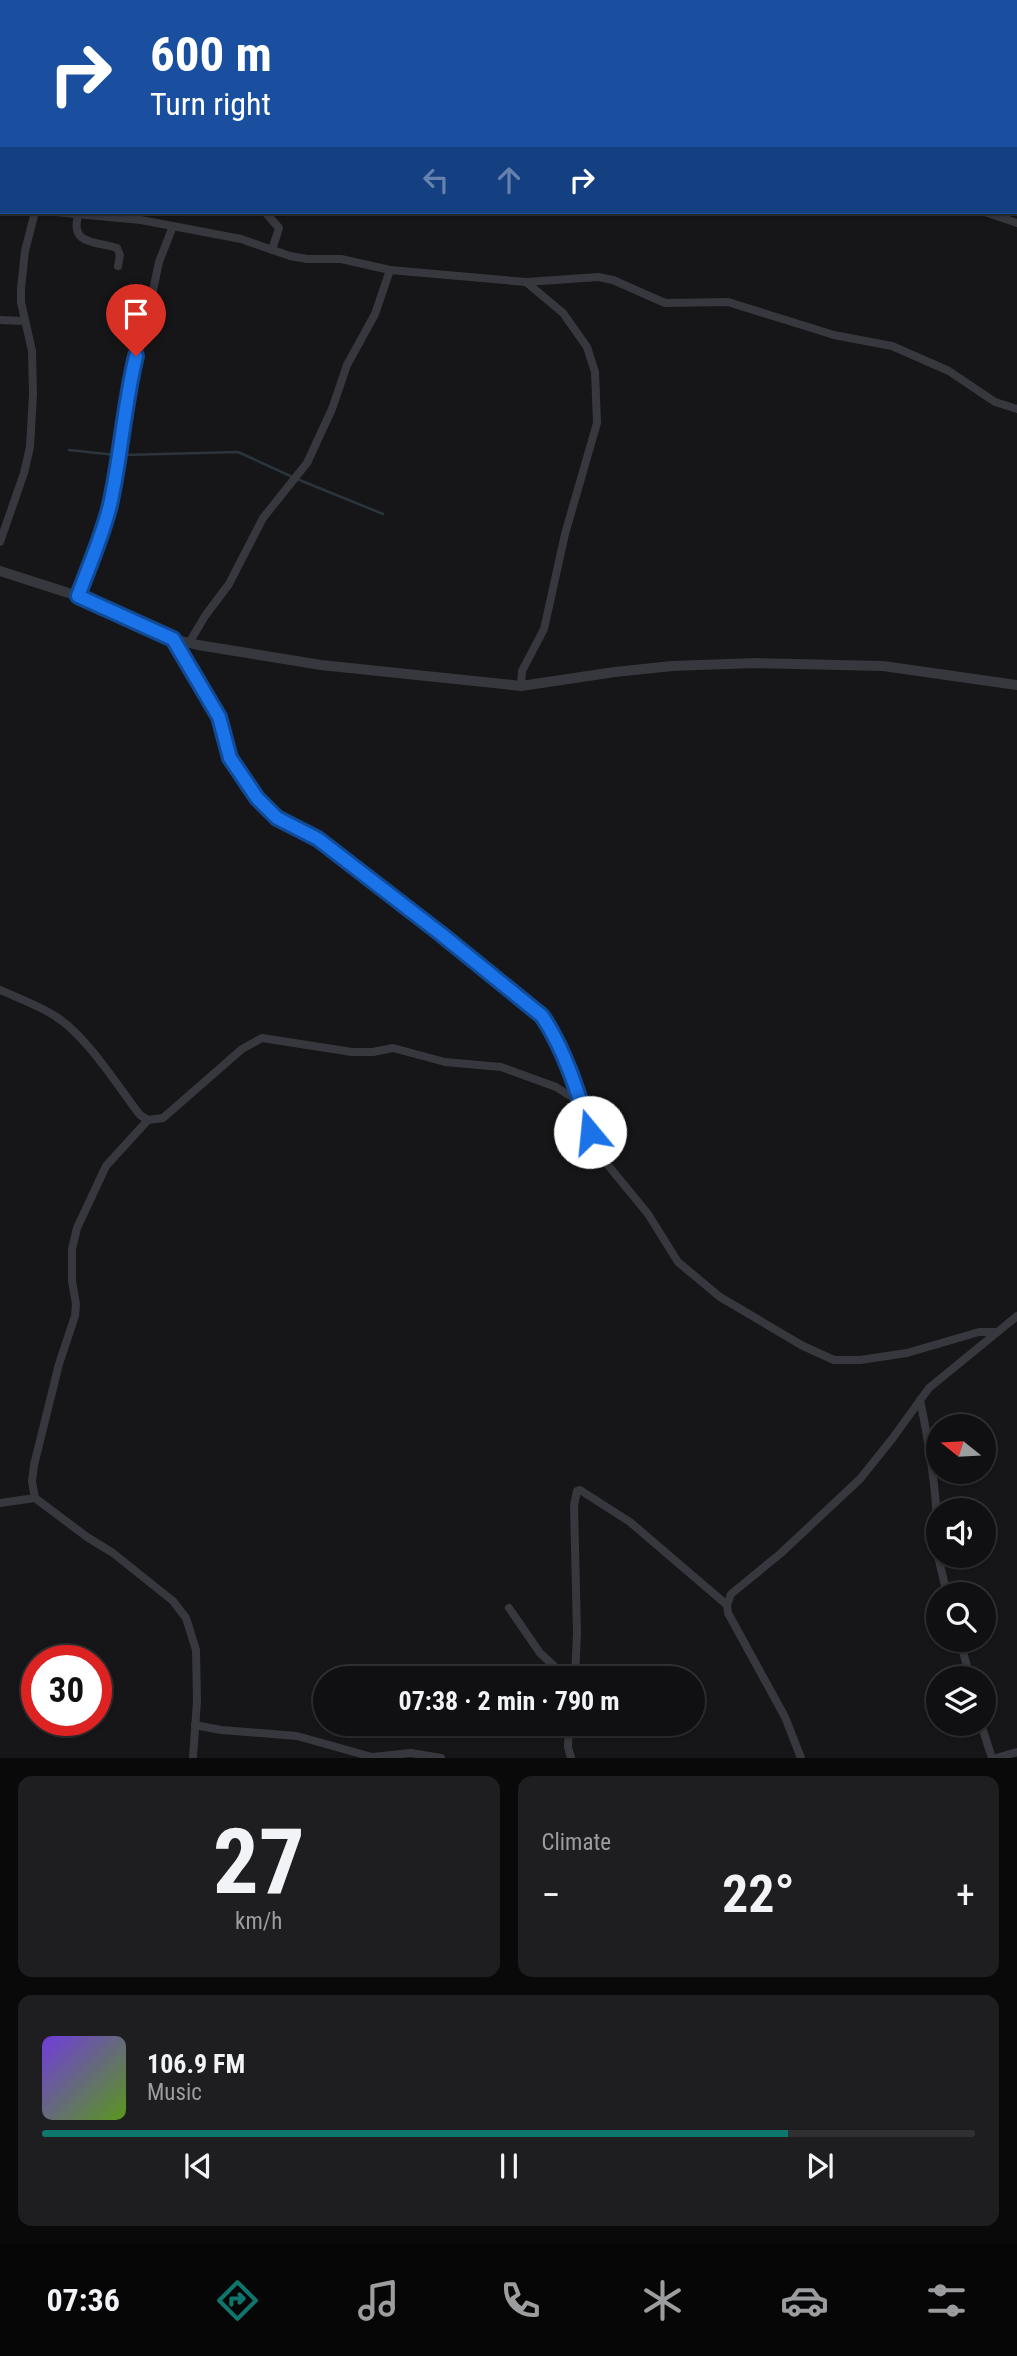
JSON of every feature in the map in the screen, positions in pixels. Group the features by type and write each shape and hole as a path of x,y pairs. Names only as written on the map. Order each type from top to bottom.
{"street":[{"path":"0,542 24,473 30,447 32,351 21,302 28,236 34,214"},
{"path":"66,214 121,215 241,239 296,258 341,259 390,270 526,282 598,277 613,280 665,303 738,304 834,335 892,346 949,372 995,402 1017,409"},
{"path":"267,214 279,228 272,250"},
{"path":"991,214 1017,223"},
{"path":"78,216 75,229 77,234 117,248 120,255 118,267"},
{"path":"78,596 97,549 118,467 130,383 144,334 159,262 173,226"},
{"path":"189,643 229,584 263,518 297,479 307,463 332,409 347,366 375,314 390,270"},
{"path":"521,686 522,671 544,629 565,534 597,424 595,372 587,347 563,313 526,282"},
{"path":"0,320 25,321"},
{"path":"0,571 78,596 173,639 321,664 521,686 672,666 756,663 883,666 1017,685"},
{"path":"173,639 219,717 230,758 257,798 277,818 318,839 542,1016 581,1103 590,1132 607,1164 648,1214 678,1262 697,1280 720,1297 803,1346 834,1360 847,1361 907,1353 979,1332 996,1332"},
{"path":"0,990 55,1016 69,1027 140,1115 148,1120 163,1118 242,1049 262,1038 352,1052 393,1048 445,1062 501,1067 556,1087 581,1103"},
{"path":"148,1120 106,1166 77,1228 72,1249 75,1316 59,1364 32,1482 35,1498 113,1553 173,1601 186,1618 196,1650 197,1701 193,1758"},
{"path":"802,1758 785,1717 733,1622 727,1605 728,1599 737,1587 780,1554 860,1479 929,1388 1017,1316"},
{"path":"920,1400 928,1438 935,1498"},
{"path":"576,1666 574,1505 577,1491 580,1490 630,1522 727,1605"},
{"path":"0,1503 35,1498"},
{"path":"509,1608 540,1653 554,1666"},
{"path":"195,1725 221,1730 296,1736 372,1757 411,1753 441,1758"},
{"path":"568,1736 571,1758"},
{"path":"986,1736 994,1758 1017,1752"}],"waterway":[{"path":"69,450 116,455"},
{"path":"123,455 238,452 383,514"}],"route":[{"path":"136,356 109,508 97,549 78,596 173,639 219,717 230,758 257,798 277,818 318,839 542,1016 575,1083 590,1132"}]}
